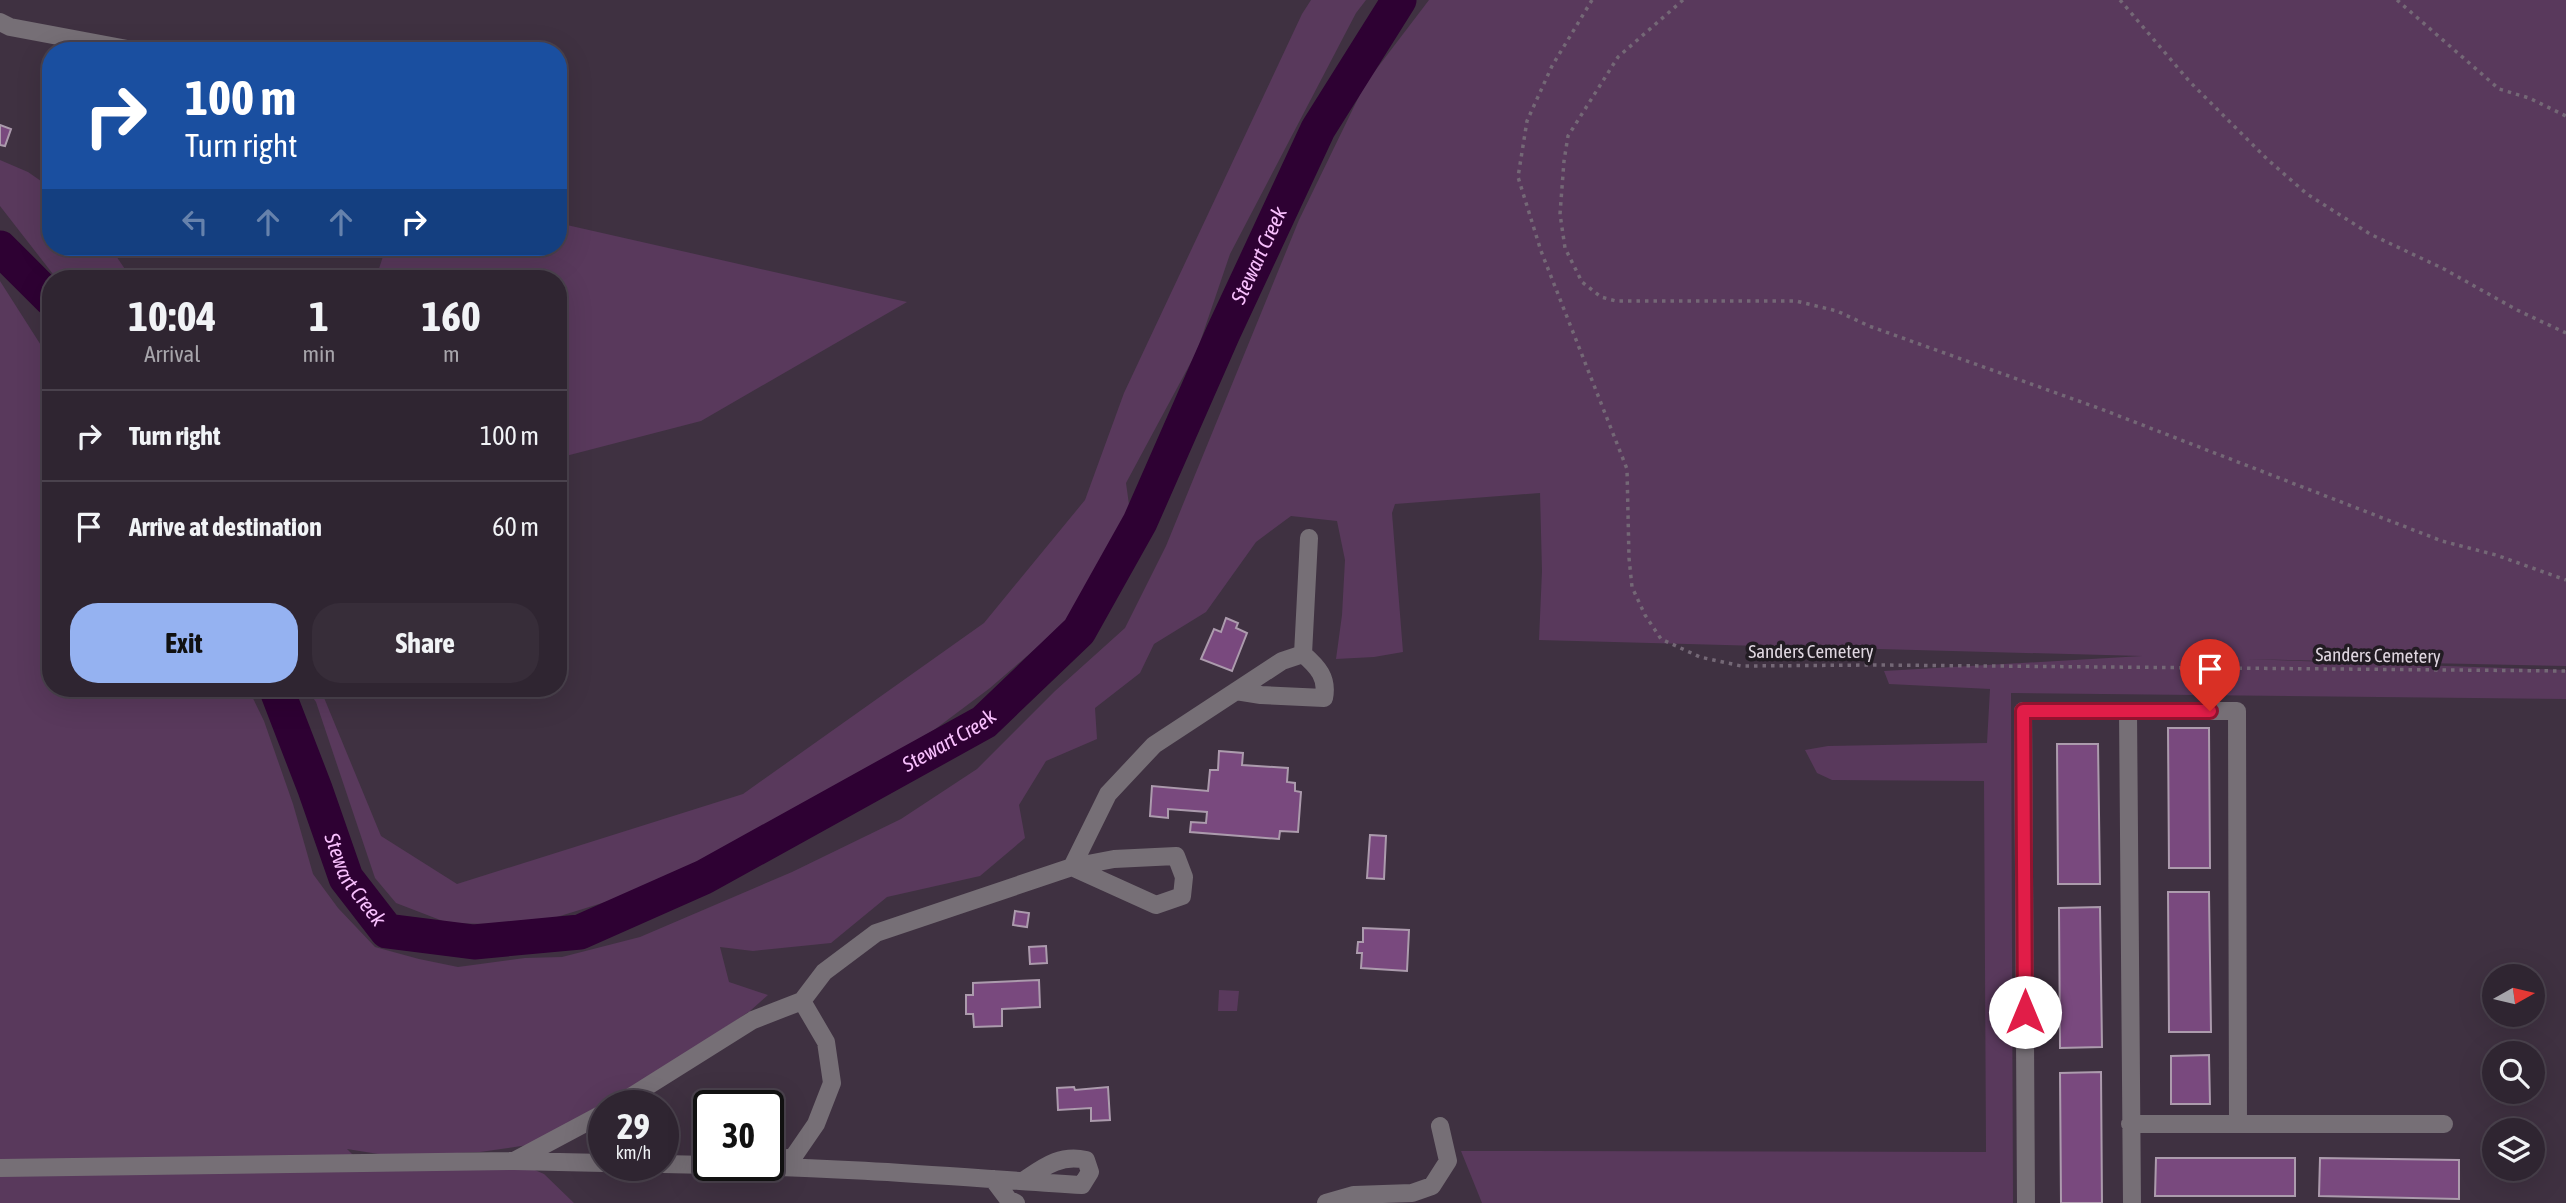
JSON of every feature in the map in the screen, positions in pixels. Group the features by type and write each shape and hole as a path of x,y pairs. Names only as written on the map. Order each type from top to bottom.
{"street":[{"path":"0,22 10,27 91,42"},
{"path":"1303,654 1309,538"},
{"path":"1072,867 1108,794 1154,745 1282,661 1303,654"},
{"path":"1236,691 1324,698 1327,684 1317,666 1303,654"},
{"path":"2026,1203 2023,711 2237,711 2238,1124"},
{"path":"2128,711 2132,1203"},
{"path":"641,1090 753,1020 802,1001 824,972 877,933 1072,867 1114,859 1175,856 1184,877 1182,896 1156,905 1072,867"},
{"path":"784,1160 794,1156 816,1124 832,1083 826,1042 802,1001"},
{"path":"514,1161 588,1122"},
{"path":"2130,1124 2444,1124"},
{"path":"1326,1203 1354,1195 1412,1192 1432,1186 1448,1161 1440,1126"},
{"path":"784,1166 846,1168 993,1179 1082,1185 1090,1172 1086,1160 1070,1156 1044,1167 1023,1181"},
{"path":"0,1168 514,1161 588,1163"},
{"path":"993,1179 1007,1199 1016,1203"}],"path":[{"name":"Sanders Cemetery","path":"1592,0 1552,66 1527,121 1518,177 1541,251 1626,469 1632,587 1645,615 1661,639 1700,657 1741,666 2566,671"},
{"path":"1683,0 1618,57 1568,136 1562,188 1561,233 1575,271 1590,290 1601,297 1616,301 1796,301 1837,311 1869,326 2239,461 2430,537 2496,555 2566,580"},
{"path":"2120,0 2190,82 2267,159 2307,194 2370,234 2444,269 2517,310 2566,333"},
{"path":"2398,0 2500,89 2529,98 2566,116"}],"shaded area":[{"path":"1311,0 1366,0 1356,13 1230,254 1197,351 1126,483 1131,519 1115,538 1077,613 990,688 934,730 811,802 717,862 628,895 531,925 448,923 396,903 375,878 312,697 324,697 381,836 457,884 743,794 984,623 1085,500 1124,393 1302,14"},
{"path":"1429,0 2566,0 2566,666 2246,659 2566,670 2566,699 2011,693 2013,1203 1482,1203 1461,1151 1986,1152 1984,781 1832,780 1817,773 1805,750 1828,746 1987,743 1990,689 1889,684 1884,671 2142,656 1539,640 1542,571 1540,493 1395,504 1392,513 1403,652 1336,659 1345,560 1337,521 1291,516 1256,542 1206,612 1154,644 1140,673 1095,708 1097,739 1046,761 1019,805 1025,838 980,876 887,897 831,943 753,951 720,947 729,982 768,995 750,1011 631,1090 588,1090 588,1114 528,1145 480,1152 391,1156 347,1149 365,1167 514,1161 544,1174 574,1203 0,1203 0,281 42,347 42,697 252,697 264,721 293,804 313,874 338,908 375,947 458,967 525,958 562,957 640,937 792,872 901,819 977,769 1055,691 1125,628 1166,546 1299,220 1365,84"},
{"path":"0,160 28,172 42,182 42,256 116,256 126,270 50,270 0,206"},
{"path":"567,225 907,302 701,421 567,456 567,270 379,270 383,256 567,256"},
{"path":"1219,990 1239,991 1237,1011 1218,1011"}],"building":[{"path":"0,125 11,129 5,146 0,145"},
{"path":"1226,618 1238,623 1236,628 1247,633 1232,671 1201,659 1214,629 1221,632"},
{"path":"2168,728 2209,728 2210,868 2169,868"},
{"path":"2057,744 2098,744 2100,884 2058,884"},
{"path":"1219,751 1243,753 1242,765 1288,768 1287,782 1295,783 1295,791 1301,792 1298,832 1280,831 1279,839 1190,832 1191,822 1206,823 1207,812 1168,809 1168,818 1150,816 1152,786 1208,791 1210,770 1218,770"},
{"path":"1370,835 1386,836 1384,879 1367,878"},
{"path":"2168,892 2209,892 2211,1032 2169,1032"},
{"path":"2100,907 2102,1047 2060,1048 2059,908"},
{"path":"1015,911 1029,913 1027,927 1013,925"},
{"path":"1363,928 1409,930 1407,971 1361,968 1362,953 1357,953 1358,942 1363,942"},
{"path":"1046,946 1047,963 1030,964 1029,947"},
{"path":"1039,980 1040,1007 1002,1009 1002,1026 974,1027 973,1014 966,1014 966,995 973,995 973,983"},
{"path":"2209,1055 2210,1104 2171,1104 2171,1056"},
{"path":"2101,1072 2102,1203 2061,1203 2060,1073"},
{"path":"1074,1087 1075,1090 1108,1087 1110,1120 1091,1121 1091,1108 1058,1110 1057,1088"},
{"path":"2156,1158 2295,1158 2295,1196 2155,1196"},
{"path":"2320,1158 2459,1160 2459,1199 2319,1196"}],"waterway":[{"name":"Stewart Creek","path":"279,697 346,878 387,931 474,942 580,932 704,877 984,722 1079,631 1140,522 1223,333 1318,129 1399,0"},
{"name":"Stewart Creek","path":"0,248 42,290"}],"route":[{"path":"2025,1012 2023,711 2210,711"}]}
